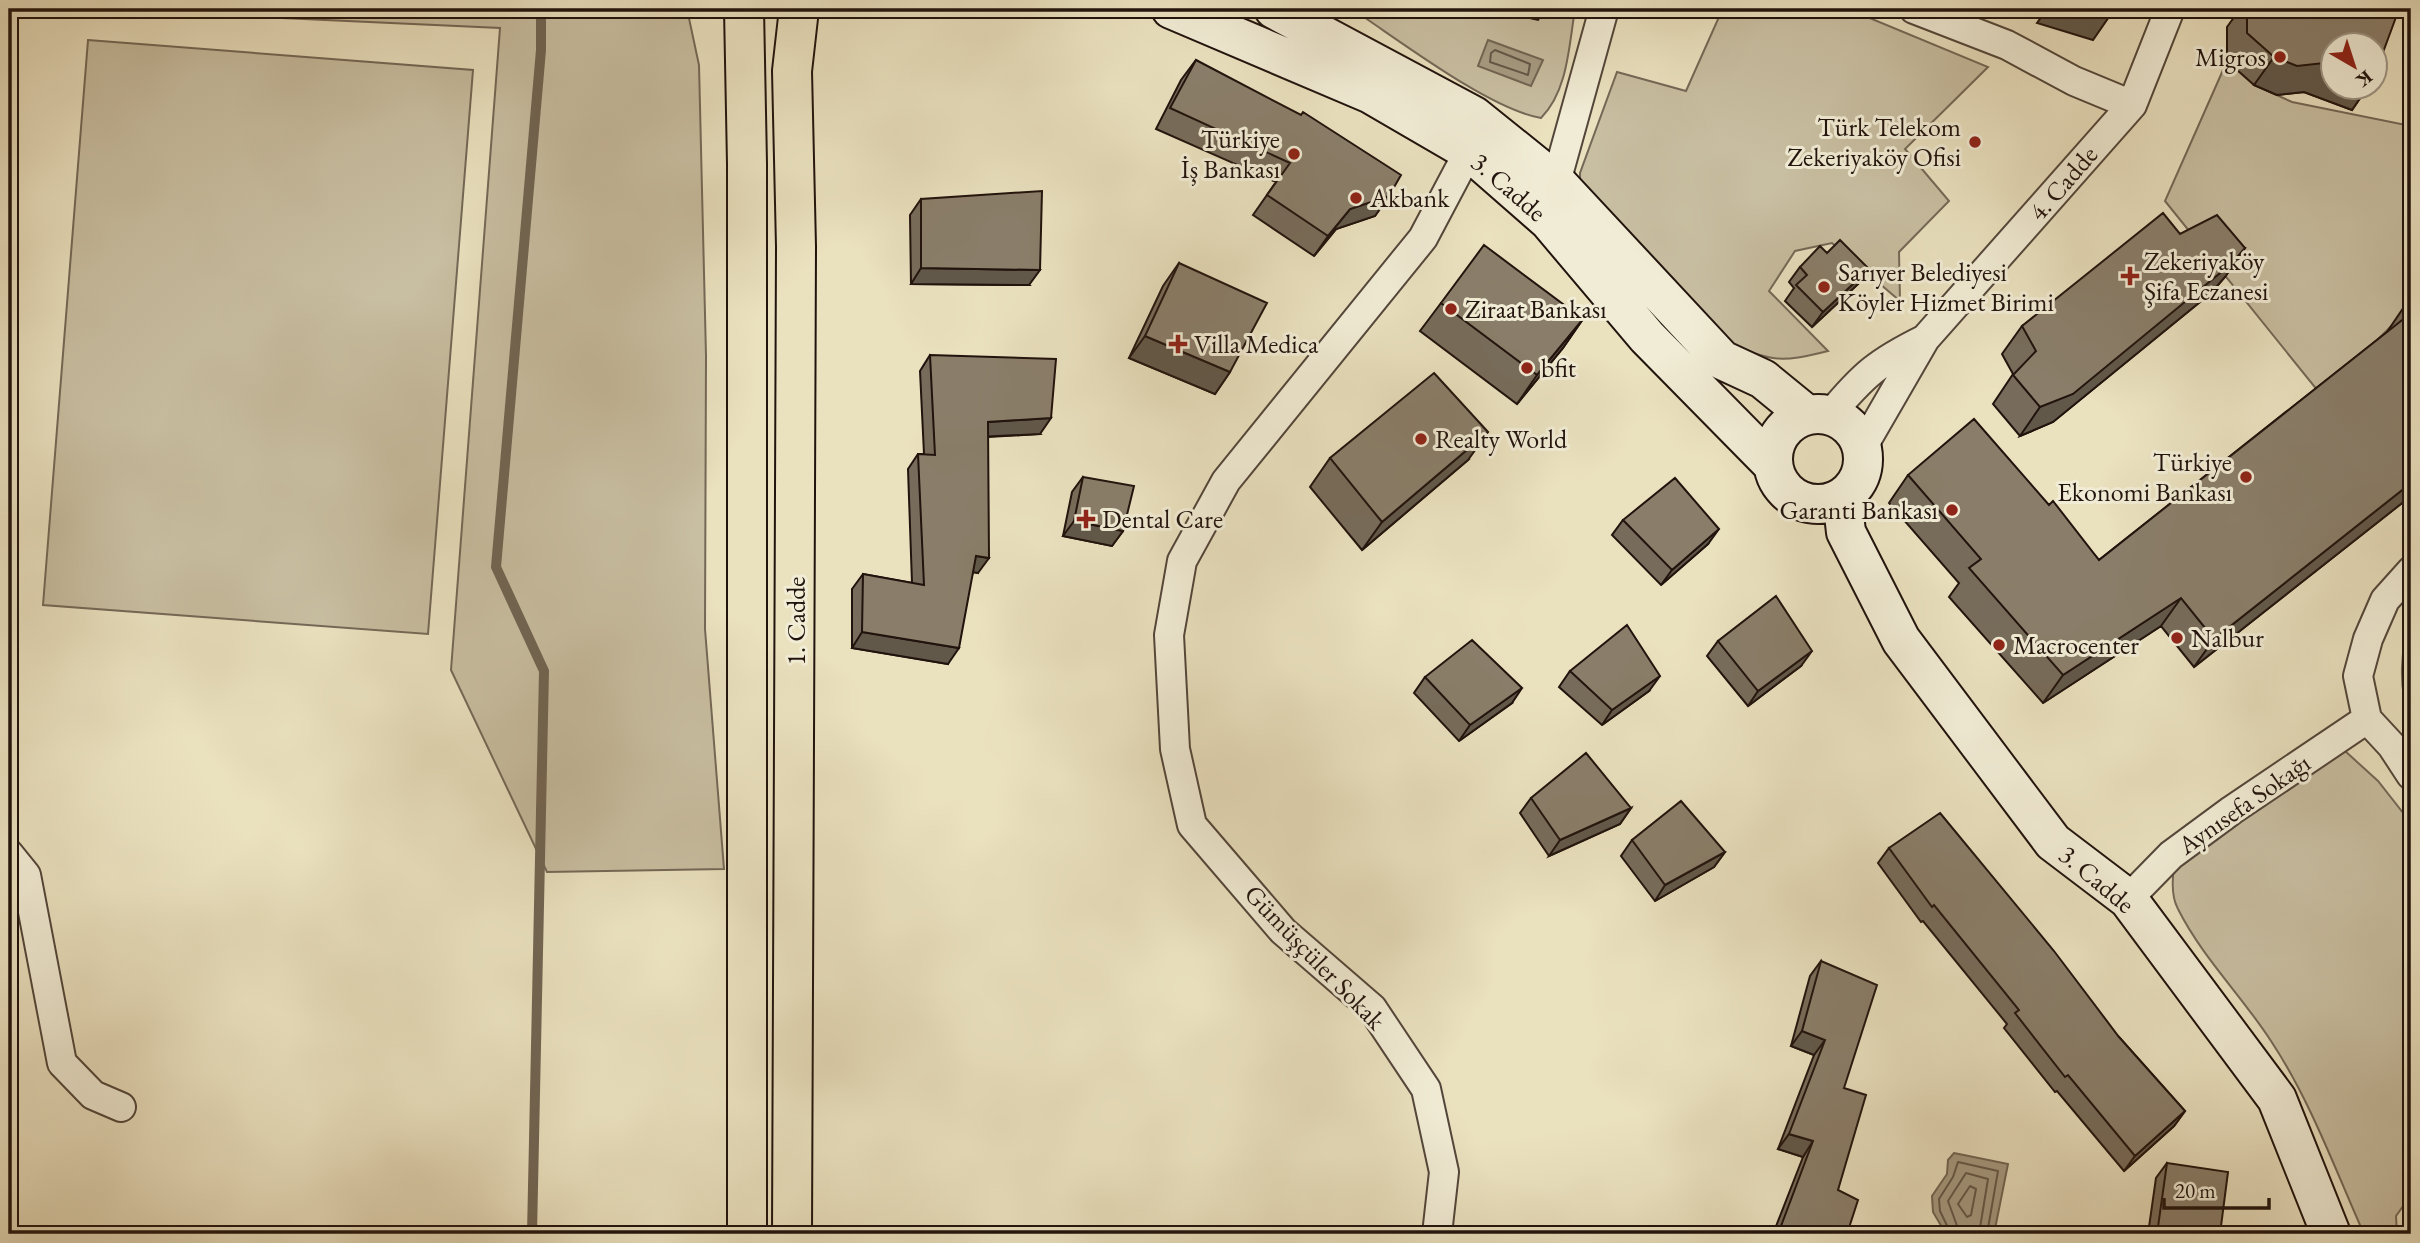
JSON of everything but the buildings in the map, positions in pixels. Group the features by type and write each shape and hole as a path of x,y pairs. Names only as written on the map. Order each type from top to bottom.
{"main road":[{"name":"1. Cadde","path":"744,9 747,163 747,1234"},
{"name":"1. Cadde","path":"792,1234 796,385 792,71 799,9"},
{"name":"3. Cadde","path":"1171,9 1371,94 1469,151 1549,221 1647,337 1773,465"},
{"name":"3. Cadde","path":"1274,9 1474,116 1556,182 1722,360 1763,379 1818,415"},
{"path":"1818,415 1850,427 1862,448 1860,475 1834,511 1787,492 1777,480 1773,465 1773,452 1784,428 1818,415"},
{"name":"3. Cadde","path":"1834,511 1901,640 2053,842 2128,899 2277,1099 2331,1234"}],"street":[{"path":"1556,182 1604,9"},
{"path":"1914,9 2007,45 2074,81 2132,106"},
{"name":"4. Cadde","path":"1925,339 2132,106 2170,9"},
{"name":"Gümüşçüler Sokak","path":"1437,1234 1444,1172 1426,1089 1372,1008 1283,931 1192,825 1175,749 1169,635 1182,561 1226,481 1423,237 1469,151"},
{"path":"1818,415 1863,375 1893,355 1925,339"},
{"path":"1862,448 1925,339"},
{"path":"2411,571 2385,600 2368,639 2358,676 2367,719 2392,746 2411,775"},
{"name":"Aynısefa Sokağı","path":"2128,899 2182,847 2367,719"},
{"path":"9,854 26,875 47,973 62,1063 93,1095 121,1107"}],"shaded area":[{"path":"88,9 687,9 699,65 706,356 705,629 724,869 547,872 451,670 500,28"},
{"path":"1352,9 1575,9 1562,81 1557,95 1541,118 1496,102 1471,88"},
{"path":"1701,9 1848,9 1988,67 1905,149 1949,201 1899,252 1900,301 1832,243 1795,251 1769,291 1828,351 1786,359 1775,358 1752,353 1724,340 1580,182 1580,173 1617,72 1686,91 1719,17"},
{"path":"88,40 473,70 428,634 43,605"},
{"path":"2227,61 2254,85 2292,102 2411,126 2411,306 2322,396 2165,201"},
{"path":"2411,616 2411,719 2404,695 2402,668"},
{"path":"2344,750 2378,781 2411,823 2411,1195 2396,1216 2397,1234 2364,1234 2298,1087 2260,1024 2199,944 2178,909 2173,894 2174,867 2264,800"}],"water":[{"path":"1488,40 1543,60 1531,86 1478,66"},
{"path":"1954,1153 2008,1164 1994,1234 1946,1234 1933,1212 1932,1196 1947,1174 1948,1160"}],"waterway":[{"path":"532,1234 544,671 496,567 541,50 541,9"}],"place":[{"name":"Migros","path":"2280,57"},
{"name":"Türk Telekom Zekeriyaköy Ofisi","path":"1975,142"},
{"name":"Türkiye İş Bankası","path":"1294,154"},
{"name":"Akbank","path":"1356,198"},
{"name":"Zekeriyaköy Şifa Eczanesi","path":"2130,276"},
{"name":"Sarıyer Belediyesi Köyler Hizmet Birimi","path":"1824,287"},
{"name":"Ziraat Bankası","path":"1451,309"},
{"name":"Villa Medica","path":"1178,344"},
{"name":"bfit","path":"1527,368"},
{"name":"Realty World","path":"1421,439"},
{"name":"Türkiye Ekonomi Bankası","path":"2246,477"},
{"name":"Garanti Bankası","path":"1952,510"},
{"name":"Dental Care","path":"1086,519"},
{"name":"Nalbur","path":"2177,638"},
{"name":"Macrocenter","path":"1999,645"}]}
